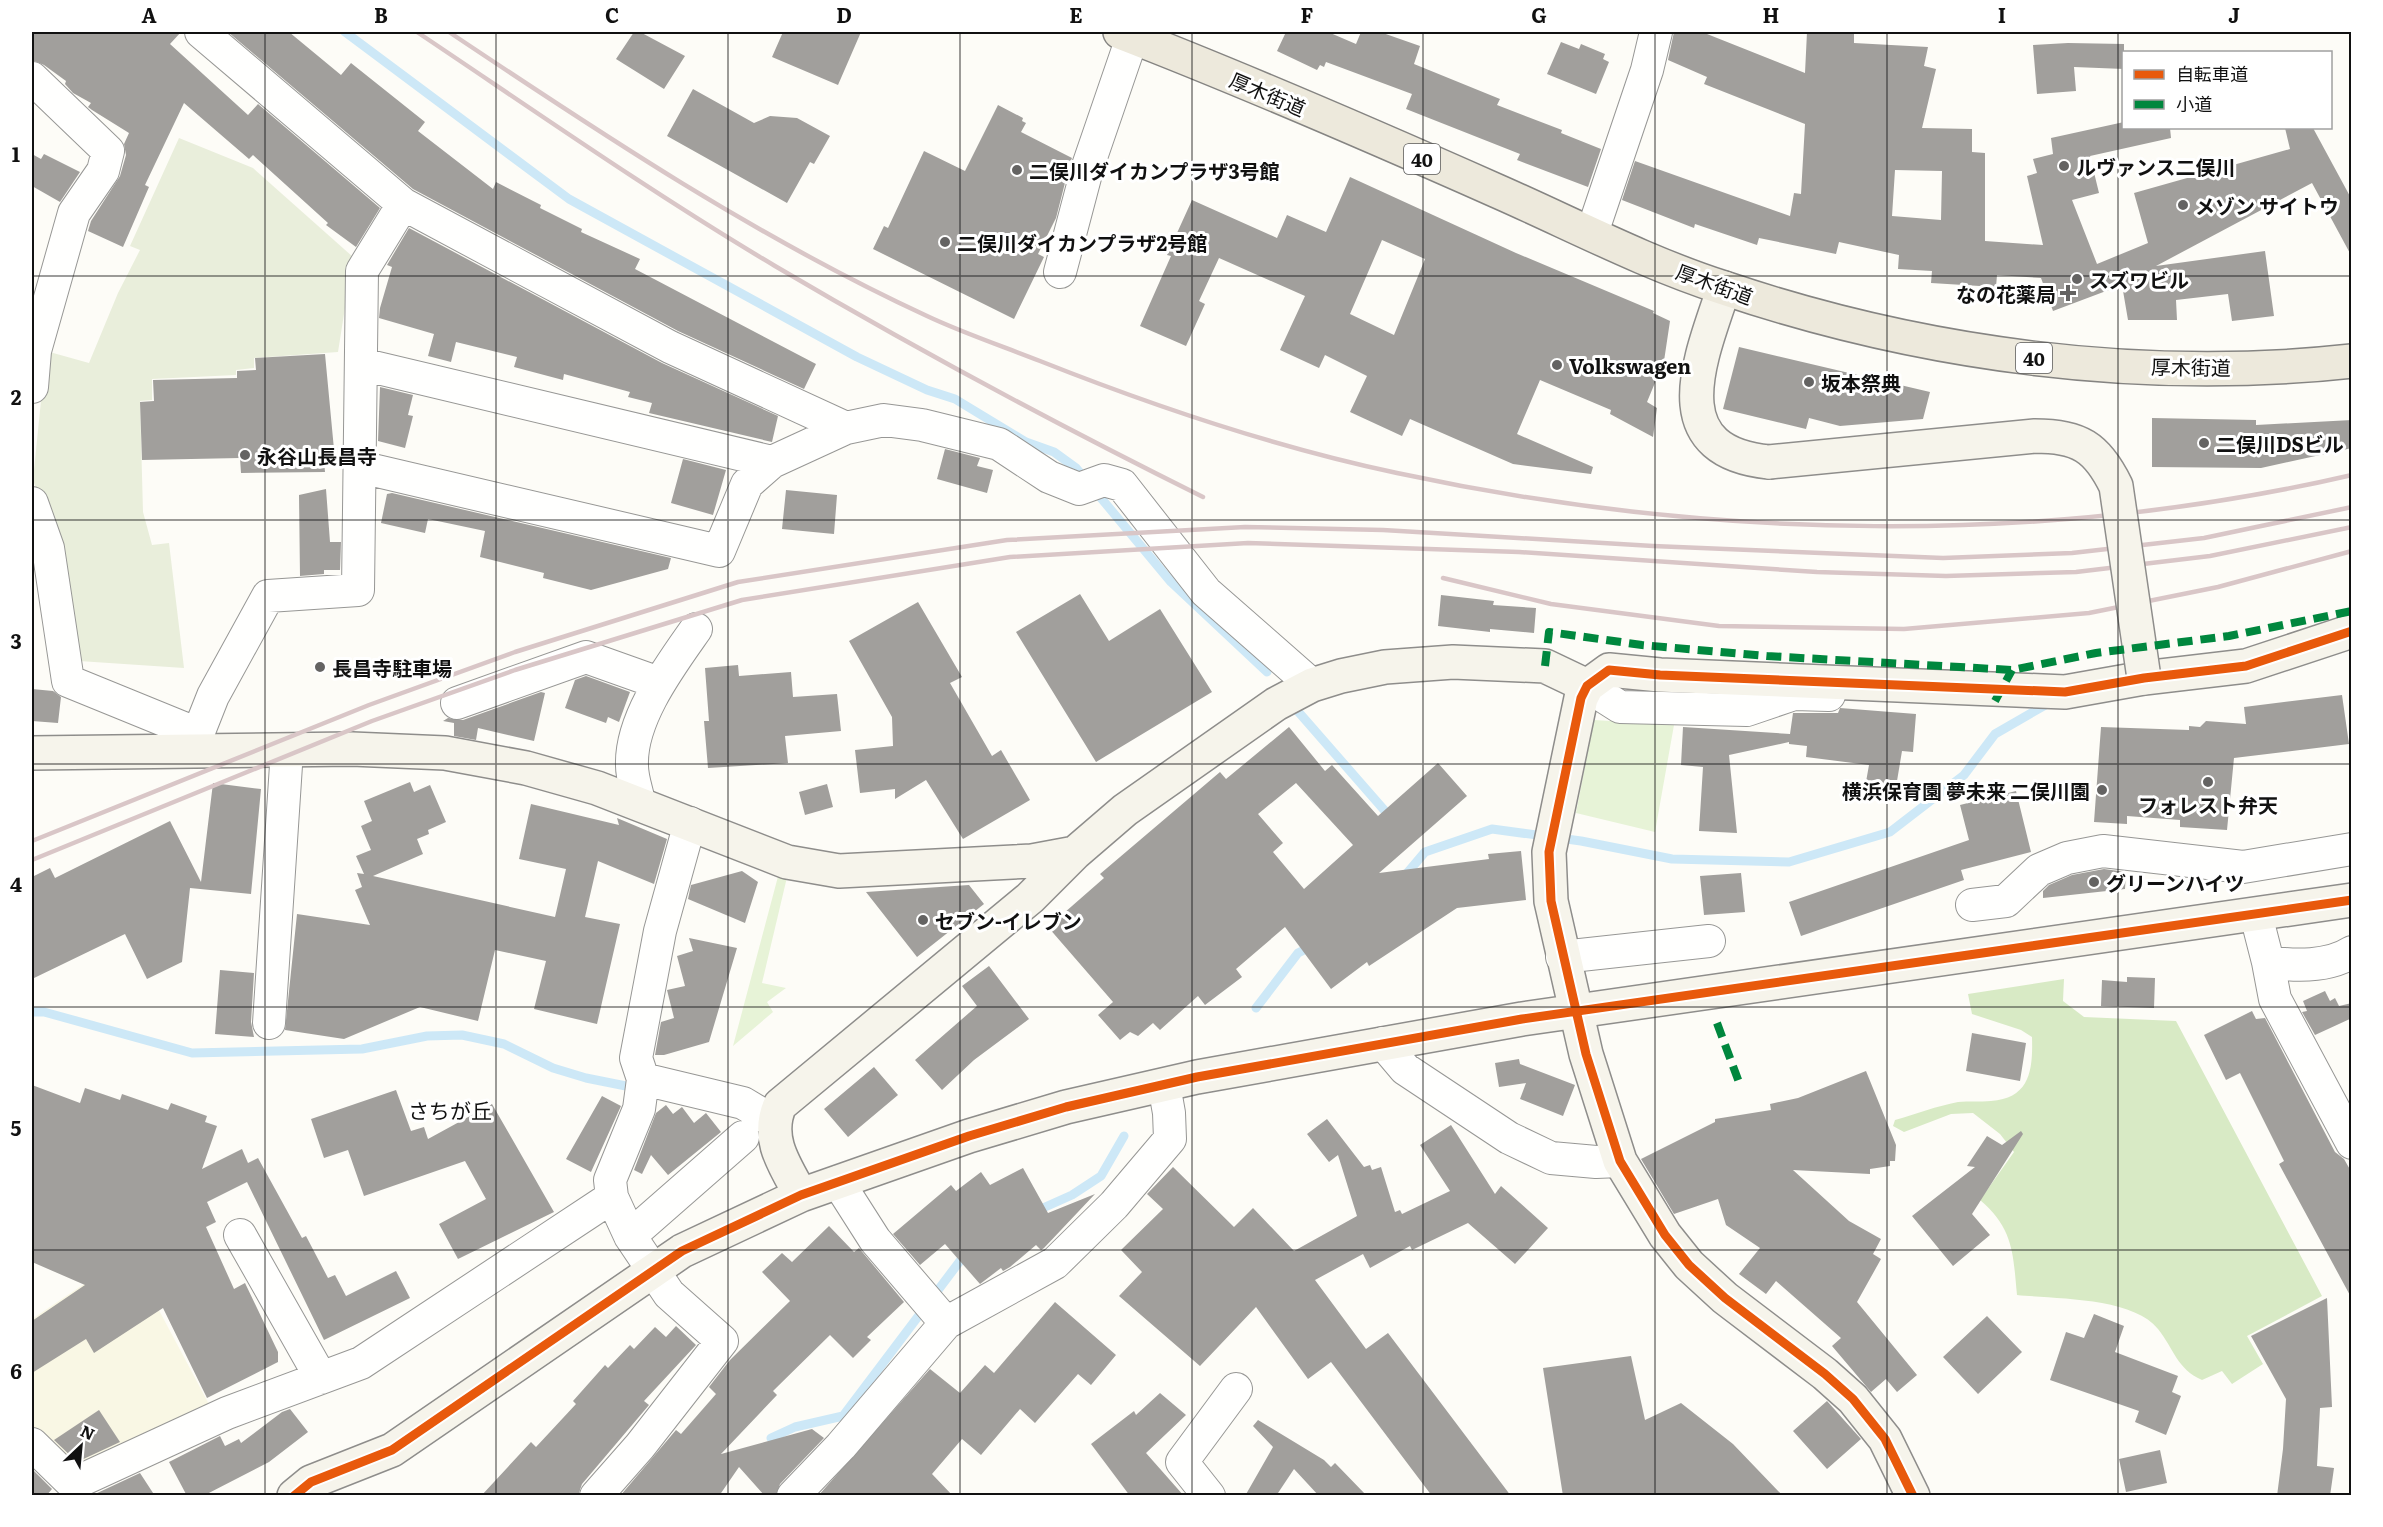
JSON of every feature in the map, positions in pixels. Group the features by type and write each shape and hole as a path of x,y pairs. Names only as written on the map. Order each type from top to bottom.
{"main road":[{"name":"厚木街道","path":"1128,33 1724,288 1905,337 2032,358 2201,369 2315,365 2352,361"}],"street":[{"path":"201,32 403,204 670,347 846,428"},
{"path":"1592,233 1647,70 1656,32"},
{"path":"1060,272 1088,166 1128,33"},
{"path":"32,78 108,151 103,171 74,213 35,351 32,387"},
{"path":"198,743 213,696 268,596 358,590 362,271 403,204"},
{"path":"1724,288 1695,386 1698,412 1707,435 1724,449 1746,460 1769,462 2036,436 2060,436 2085,445 2105,463 2116,486 2144,678"},
{"path":"361,364 772,462"},
{"path":"360,466 719,551 747,483 772,462 846,428 884,420 922,425 999,444 1049,477 1091,484 1122,485 1206,592 1296,694"},
{"path":"32,502 48,548 68,681 198,743"},
{"path":"639,802 632,766 635,736 659,683 696,629"},
{"path":"1913,1496 1885,1439 1854,1399 1825,1374 1725,1298 1689,1265 1665,1235 1620,1161 1575,1011 1551,901 1549,852 1581,698 1587,686 1609,670 1660,675 2066,692 2144,678 2246,666 2352,631"},
{"path":"457,703 586,657 659,683"},
{"path":"801,1195 783,1162 773,1121 780,1105 1030,898 1075,853 1125,810 1296,694 1341,676 1385,667 1453,662 1545,666 1587,686 1620,707 1747,710 1794,694 1995,701"},
{"path":"32,753 198,743 287,750 445,753 526,768 639,802 787,862 839,871 1032,861 1075,853"},
{"path":"269,1023 287,750"},
{"path":"596,1496 640,1446 722,1341 669,1294 630,1236 612,1197 610,1180 639,1109 643,1079 636,1058 660,931 690,823"},
{"path":"1972,905 2006,901 2039,870 2067,858 2103,851 2242,867 2352,849"},
{"path":"294,1496 311,1482 392,1450 682,1251 801,1195 969,1136 1066,1107 1164,1085 1383,1043 1575,1011 2352,900"},
{"path":"2256,915 2275,999 2352,1143"},
{"path":"1562,957 1709,941"},
{"path":"2268,962 2292,966 2343,958 2352,952"},
{"path":"1383,1043 1405,1070 1520,1143 1551,1158 1596,1162 1620,1161"},
{"path":"643,1079 743,1103 773,1121"},
{"path":"793,1496 841,1446 935,1310 1055,1263 1114,1205 1170,1139 1164,1085"},
{"path":"630,1236 743,1137"},
{"path":"838,1182 875,1240 935,1310"},
{"path":"32,1444 73,1484 227,1413 362,1363 612,1197"},
{"path":"240,1235 321,1378"},
{"path":"1209,1496 1182,1462 1236,1389"}],"shaded area":[{"path":"111,1266 145,1284 211,1408 80,1473 32,1430 32,1319"}],"green space":[{"path":"179,138 253,168 353,257 338,352 254,358 254,368 236,370 236,375 152,379 152,400 140,401 143,512 152,545 169,543 184,668 79,661 53,535 33,480 46,351 89,363 118,293 140,250 130,246"},
{"path":"1594,720 1674,725 1655,832 1576,813"},
{"path":"780,869 788,873 762,983 786,988 767,1002 773,1012 733,1046"},
{"path":"2064,979 2063,1001 2084,1017 2176,1021 2322,1296 2247,1336 2263,1364 2232,1384 2222,1371 2202,1380 2187,1370 2158,1329 2131,1311 2112,1305 2072,1299 2017,1295 2010,1243 2006,1232 2000,1221 1980,1200 2014,1152 2000,1134 1973,1113 1951,1114 1904,1132 1893,1126 1895,1120 1958,1102 2004,1099 2021,1088 2030,1071 2032,1037 2021,1030 1972,1014 1968,994"}],"building":[{"path":"32,32 181,32 170,44 248,115 258,104 380,208 356,247 326,225 328,223 253,155 249,159 184,103 145,185 149,187 123,247 88,231 91,221 120,176 126,155 124,144 129,133 88,107 91,103 73,93 65,84 66,81 44,65 32,60"},
{"path":"228,32 289,32 341,75 351,63 425,122 418,131 493,189 496,182 541,205 540,208 582,229 581,232 640,259 635,269 816,364 804,389 678,331 413,189"},
{"path":"634,32 640,32 685,56 664,89 616,59"},
{"path":"783,32 861,32 838,85 772,57"},
{"path":"1286,32 1328,32 1356,44 1361,32 1380,32 1420,46 1414,64 1500,99 1497,105 1562,130 1561,133 1601,149 1588,187 1517,160 1520,154 1406,109 1412,94 1326,62 1324,67 1320,65 1317,70 1277,51"},
{"path":"1674,32 1702,32 1805,73 1807,32 1854,32 1854,43 1928,47 1924,66 1936,69 1922,128 1972,129 1972,152 1985,153 1985,241 2043,245 2027,176 2037,173 2033,159 2053,154 2051,138 2122,122 2122,129 2170,129 2171,138 2090,156 2099,193 2072,200 2097,264 2148,243 2134,193 2290,149 2285,129 2314,129 2352,200 2352,257 2312,183 2156,266 2265,251 2274,316 2232,321 2228,294 2176,300 2177,320 2128,320 2122,285 2053,311 2041,278 1997,275 1996,287 1931,283 1932,271 1898,269 1899,255 1839,242 1836,254 1759,238 1757,245 1695,224 1694,228 1622,200 1635,161 1790,216 1794,193 1801,194 1805,124 1704,84 1707,77 1668,60","holes":["1895,170 1942,171 1941,220 1892,216"]},
{"path":"1561,42 1579,49 1581,44 1605,54 1603,59 1609,62 1596,94 1547,74"},
{"path":"2124,44 2122,69 2074,67 2076,91 2037,94 2033,45"},
{"path":"693,89 754,123 770,116 797,118 830,136 814,164 810,162 787,203 667,136"},
{"path":"998,105 1023,118 1022,121 1026,123 1021,132 1072,158 1065,174 1067,175 1056,218 1038,254 1044,257 1014,319 873,249 884,226 888,228 924,151 965,171"},
{"path":"32,154 41,159 44,154 80,172 60,202 32,186"},
{"path":"1350,177 1516,253 1654,311 1653,313 1670,321 1664,361 1647,402 1657,408 1653,437 1610,414 1611,410 1540,380 1517,434 1593,467 1591,474 1513,464 1410,419 1402,436 1350,412 1367,376 1325,355 1319,368 1280,350 1305,296 1219,258 1199,301 1205,304 1186,346 1140,326 1171,256 1167,255 1192,200 1277,238 1287,215 1326,232","holes":["1382,240 1425,259 1394,335 1350,314"]},
{"path":"409,228 662,363 778,416 772,442 649,413 652,403 628,397 630,392 564,374 563,380 514,367 517,357 456,342 451,362 428,356 434,334 379,318 392,267 387,265"},
{"name":"坂本祭典","path":"1739,347 1930,392 1923,419 1840,426 1809,418 1806,429 1723,409"},
{"path":"325,354 335,460 324,461 325,472 241,473 240,458 142,460 140,402 154,401 153,380 237,378 237,371 256,370 255,358"},
{"path":"380,387 413,395 408,415 413,416 405,448 378,441"},
{"path":"2152,418 2256,420 2256,425 2352,420 2352,448 2261,468 2152,467"},
{"path":"945,449 980,458 977,466 993,470 987,493 937,479"},
{"path":"683,459 726,470 713,515 671,503"},
{"path":"326,489 330,542 341,542 340,570 324,570 324,574 300,576 299,495"},
{"path":"786,490 837,495 834,534 782,529"},
{"path":"392,493 671,558 668,569 591,590 543,578 544,573 480,557 485,531 428,519 425,533 381,523 387,494"},
{"path":"1080,594 1109,641 1160,609 1212,692 1096,762 1016,632"},
{"path":"1441,595 1494,601 1493,605 1536,608 1534,633 1490,629 1490,632 1438,626"},
{"path":"918,602 962,677 950,683 992,756 1001,750 1030,800 963,839 926,780 895,799 895,789 860,793 855,750 893,746 892,717 849,641"},
{"path":"738,665 739,676 791,672 793,697 837,694 841,731 785,736 788,763 708,768 704,721 709,721 705,668"},
{"path":"586,676 630,692 619,722 608,717 606,723 565,708 575,680"},
{"path":"32,689 53,691 61,697 58,723 32,721"},
{"path":"541,692 545,693 534,741 478,728 476,740 454,736 454,723 443,721 448,718 463,720"},
{"path":"2342,695 2349,744 2234,758 2227,830 2180,827 2180,820 2127,816 2127,824 2094,822 2101,727 2189,730 2189,726 2200,727 2206,721 2246,724 2244,707"},
{"path":"1840,708 1916,714 1913,752 1902,751 1894,799 1864,793 1869,765 1806,757 1807,746 1789,744 1789,742 1729,755 1737,833 1699,831 1703,767 1681,765 1683,727 1790,734 1793,713 1838,713"},
{"path":"1289,727 1325,771 1332,765 1378,816 1438,763 1467,796 1379,873 1489,859 1488,854 1521,851 1526,900 1457,908 1369,966 1367,962 1331,989 1285,927 1236,969 1242,977 1205,1005 1198,996 1160,1030 1153,1023 1138,1036 1130,1032 1120,1040 1098,1015 1113,1002 1048,927 1104,878 1100,874 1220,772 1226,779","holes":["1296,783 1353,845 1304,889 1273,852 1283,843 1258,814"]},
{"path":"410,782 414,792 430,785 446,822 428,830 429,834 417,839 423,854 373,876 555,917 566,869 519,859 531,804 619,825 617,818 667,839 654,884 598,861 585,917 620,924 597,1024 534,1009 546,961 495,950 478,1021 420,1007 344,1039 285,1030 297,914 370,925 355,890 362,887 357,873 364,874 356,856 371,850 361,826 372,821 364,801"},
{"path":"213,783 261,789 251,894 190,888 182,962 147,979 125,934 32,979 32,877 50,868 55,878 170,821 201,882"},
{"path":"827,784 833,807 805,815 799,792"},
{"path":"2016,791 2031,852 1961,870 1964,880 1801,936 1789,902 1969,840 1960,805"},
{"name":"グリーンハイツ","path":"2104,869 2126,872 2125,889 2043,898 2043,891 2049,885 2072,875"},
{"path":"742,871 758,882 745,923 688,899 691,885"},
{"path":"1741,873 1745,912 1704,915 1700,876"},
{"path":"969,885 984,904 917,957 866,892"},
{"path":"689,938 737,948 709,1042 664,1055 655,1055 661,1022 674,1018 667,990 685,986 677,956 693,951"},
{"path":"989,966 1029,1019 974,1060 942,1090 915,1060 977,1006 962,986"},
{"path":"220,970 254,973 251,1022 254,1037 215,1034"},
{"path":"2127,977 2155,978 2154,1008 2101,1006 2102,980 2127,982"},
{"path":"2325,991 2330,1001 2335,998 2339,1006 2352,1003 2352,1018 2315,1035 2302,1012 2307,1011 2303,1001"},
{"path":"2252,1011 2256,1019 2265,1018 2335,1152 2344,1159 2352,1173 2352,1299 2279,1164 2284,1161 2240,1073 2226,1080 2204,1035"},
{"path":"1972,1033 2026,1043 2020,1081 1966,1071"},
{"path":"1519,1059 1520,1064 1575,1085 1563,1116 1520,1099 1526,1083 1499,1087 1495,1063"},
{"path":"874,1067 898,1095 848,1137 824,1109"},
{"path":"1866,1071 1896,1145 1895,1161 1890,1161 1890,1166 1870,1169 1870,1174 1793,1170 1849,1221 1881,1239 1873,1254 1881,1259 1857,1302 1917,1375 1897,1392 1886,1379 1871,1392 1832,1346 1841,1338 1776,1281 1766,1294 1739,1274 1760,1248 1726,1225 1718,1199 1674,1214 1641,1159 1715,1122 1715,1119 1771,1110 1770,1104 1798,1098"},
{"path":"32,1085 80,1103 85,1088 120,1100 122,1094 168,1110 171,1103 207,1116 205,1122 217,1126 202,1169 242,1149 248,1163 258,1158 302,1238 306,1236 328,1278 335,1275 346,1296 396,1271 410,1298 324,1340 247,1182 207,1202 216,1222 206,1227 234,1289 245,1283 278,1352 278,1362 207,1398 163,1308 94,1353 86,1339 32,1373 32,1321 85,1285 32,1262"},
{"path":"396,1090 411,1131 424,1127 428,1139 492,1104 554,1212 458,1259 439,1224 486,1199 465,1161 364,1196 348,1150 324,1158 311,1119"},
{"path":"602,1096 621,1106 591,1172 566,1159"},
{"path":"666,1105 673,1114 682,1107 694,1123 706,1113 721,1132 668,1175 651,1155 642,1174 634,1170 656,1113"},
{"path":"1327,1119 1364,1167 1370,1165 1372,1170 1381,1167 1395,1212 1400,1210 1402,1214 1450,1191 1420,1145 1451,1125 1495,1194 1501,1186 1548,1228 1515,1264 1468,1223 1412,1250 1410,1246 1370,1268 1363,1254 1315,1280 1366,1349 1388,1333 1511,1496 1432,1496 1331,1362 1308,1379 1256,1307 1200,1366 1119,1296 1142,1272 1121,1250 1163,1209 1147,1194 1173,1167 1234,1227 1253,1208 1294,1251 1357,1216 1338,1155 1329,1162 1307,1134"},
{"path":"2021,1131 2023,1134 1972,1214 1990,1235 1953,1266 1912,1216 1975,1167 1967,1166 1987,1136 2002,1145"},
{"path":"1023,1168 1048,1213 1095,1194 1044,1248 1041,1250 1036,1245 1010,1267 1003,1271 1001,1268 980,1284 945,1244 920,1265 893,1234 951,1185 956,1191 981,1172 990,1185"},
{"path":"829,1226 854,1252 859,1248 904,1302 867,1337 871,1340 853,1358 830,1335 773,1391 777,1395 721,1454 812,1429 824,1438 780,1484 776,1496 765,1496 739,1467 719,1496 620,1496 676,1430 681,1434 716,1394 709,1387 730,1360 790,1301 762,1272 782,1253 792,1262"},
{"path":"2327,1298 2332,1407 2320,1408 2317,1466 2334,1468 2330,1496 2277,1496 2286,1399 2251,1336"},
{"path":"1055,1302 1116,1355 1091,1385 1078,1374 1035,1423 1020,1409 981,1455 962,1439 932,1474 953,1496 818,1496 930,1369 960,1393 985,1365 994,1373"},
{"path":"2094,1314 2124,1326 2115,1352 2178,1376 2172,1392 2181,1396 2166,1435 2135,1422 2139,1411 2050,1380 2066,1332 2084,1338"},
{"path":"1987,1316 2022,1352 1978,1394 1943,1357"},
{"path":"676,1326 696,1345 644,1401 649,1405 582,1484 578,1496 481,1496 531,1442 536,1447 576,1404 573,1401 605,1365 608,1368 630,1345 634,1349 655,1327 666,1337"},
{"path":"1631,1356 1645,1420 1681,1403 1733,1444 1783,1496 1563,1496 1543,1368"},
{"path":"1160,1393 1186,1415 1146,1453 1184,1496 1130,1496 1091,1444 1134,1411 1136,1415"},
{"path":"1827,1401 1861,1439 1827,1469 1793,1431"},
{"path":"290,1409 308,1432 269,1462 203,1496 187,1496 169,1462 220,1436 225,1446 239,1439 241,1443 282,1412"},
{"path":"99,1410 120,1442 77,1462 54,1440"},
{"path":"1258,1420 1324,1460 1331,1467 1335,1463 1367,1496 1319,1496 1294,1469 1276,1496 1245,1496 1273,1447 1253,1426"},
{"path":"2160,1450 2167,1483 2126,1492 2119,1459"},
{"path":"32,1469 52,1489 46,1496 32,1496"},
{"path":"140,1473 155,1496 93,1495"}],"waterway":[{"path":"345,32 569,199 857,357 927,390 955,399 1026,442 1054,452 1076,468 1171,582 1267,672"},
{"path":"1403,878 1425,852 1492,829 1581,841 1672,859 1789,862 1890,832 1964,775 1995,734 2047,704"},
{"path":"1295,708 1392,819"},
{"path":"1256,1008 1298,953 1312,946"},
{"path":"32,1012 44,1012 192,1053 362,1049 427,1036 462,1035 504,1044 553,1068 586,1078 631,1087"},
{"path":"1034,1212 1072,1195 1101,1176 1124,1136"},
{"path":"771,1438 795,1427 843,1416 966,1253"}],"railway":[{"path":"417,32 639,181 775,266 987,385 1203,497"},
{"path":"449,32 623,147 742,219 864,286 969,334 1172,410 1351,463 1515,495 1634,512 1754,522 1874,526 1995,524 2115,514 2234,498 2352,475"},
{"path":"32,841 369,705 515,652 738,582 1007,540 1245,527 1383,530 1653,546 1943,558 2072,553 2204,538 2352,507"},
{"path":"32,860 372,721 515,670 742,600 1010,557 1248,543 1519,552 1817,572 1946,576 2076,572 2210,556 2352,527"},
{"path":"1443,578 1551,604 1719,626 1904,629 2089,613 2218,587 2352,551"}],"marked path":[{"path":"1545,666 1549,632 1642,645 1767,656 2012,670 2096,653 2229,636 2352,611"},
{"path":"1995,701 2012,670"},
{"path":"1717,1023 1740,1085"}],"cycle path":[{"path":"1913,1496 1885,1439 1853,1399 1825,1374 1725,1298 1689,1265 1665,1235 1620,1161 1586,1054 1551,901 1549,852 1581,698 1587,686 1609,670 1660,675 2065,692 2144,678 2246,666 2352,631"},
{"path":"294,1496 311,1482 392,1450 682,1251 801,1195 969,1136 1066,1107 1197,1077 1522,1019 2352,900"}],"place":[{"name":"ルヴァンス二俣川","path":"2064,166"},
{"name":"二俣川ダイカンプラザ3号館","path":"1017,170"},
{"name":"メゾン サイトウ","path":"2183,205"},
{"name":"二俣川ダイカンプラザ2号館","path":"945,242"},
{"name":"スズワビル","path":"2077,279"},
{"name":"なの花薬局","path":"2068,293"},
{"name":"Volkswagen","path":"1557,365"},
{"name":"坂本祭典","path":"1809,382"},
{"name":"二俣川DSビル","path":"2204,443"},
{"name":"永谷山長昌寺","path":"245,455"},
{"name":"長昌寺駐車場","path":"320,667"},
{"name":"フォレスト弁天","path":"2208,782"},
{"name":"横浜保育園 夢未来 二俣川園","path":"2102,790"},
{"name":"グリーンハイツ","path":"2094,882"},
{"name":"セブン-イレブン","path":"923,920"}],"district":[{"name":"さちが丘","path":"450,1109"}]}
